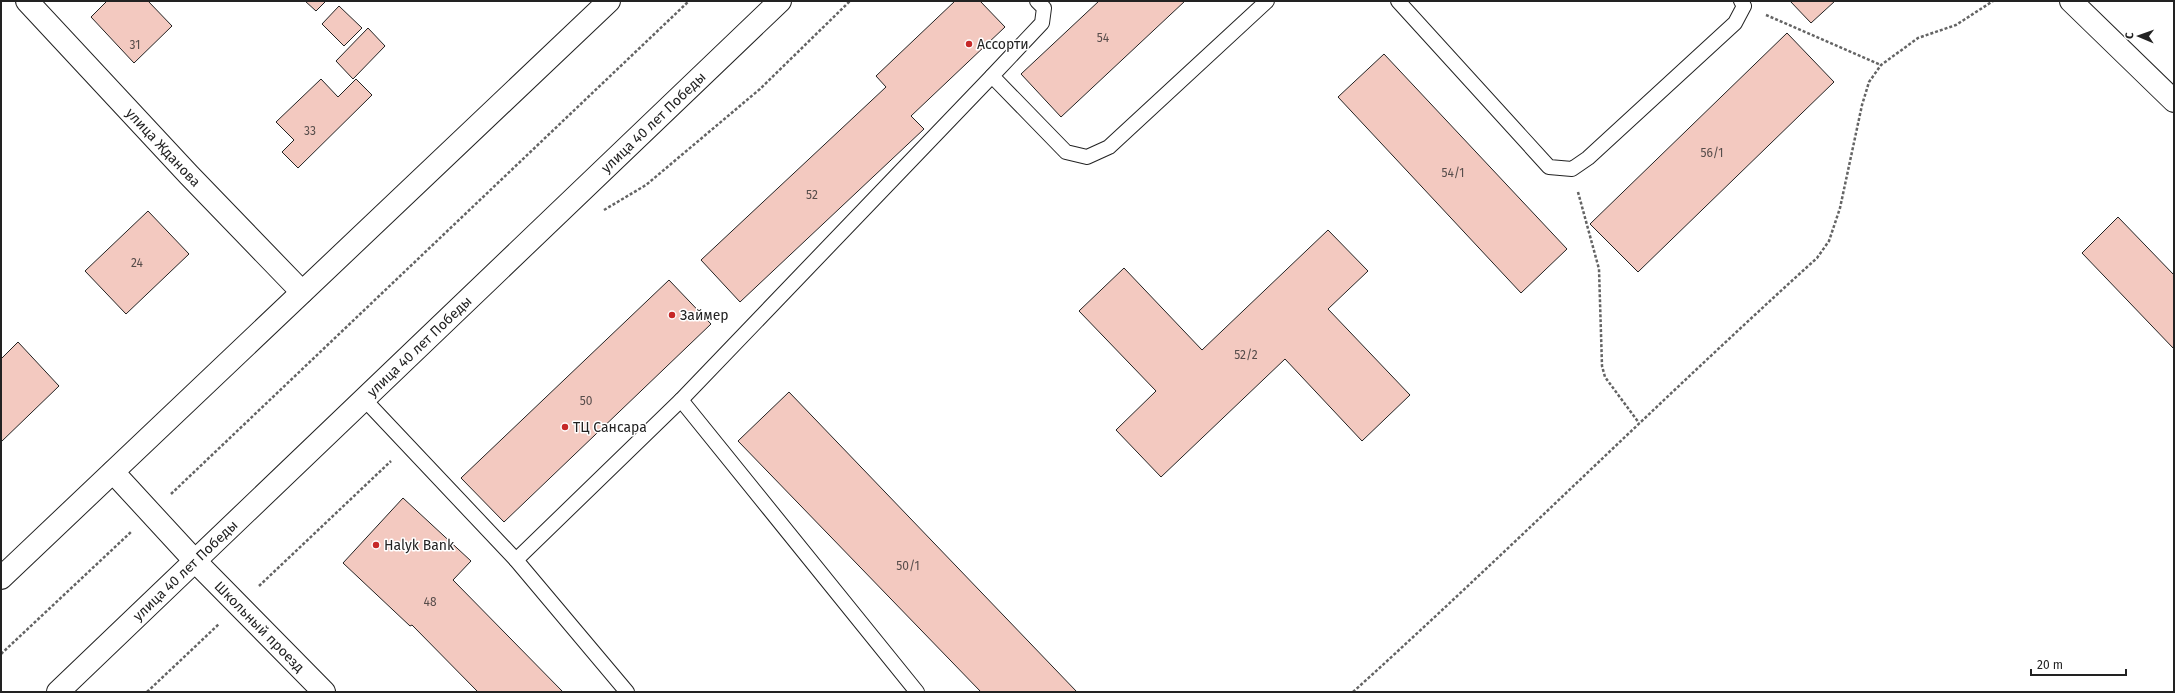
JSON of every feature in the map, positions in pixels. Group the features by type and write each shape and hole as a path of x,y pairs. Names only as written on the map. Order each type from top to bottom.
{"street":[{"name":"улица Жданова","path":"26,1 189,175 302,292"},
{"path":"1,578 609,1"},
{"name":"улица 40 лет Победы","path":"58,692 780,1"},
{"path":"2071,1 2174,101"},
{"name":"Школьный проезд","path":"113,472 238,606 324,692"}],"lane":[{"path":"516,560 681,400 1042,23 1044,8 1037,1"},
{"path":"992,76 1066,152 1087,157 1109,147 1267,1"},
{"path":"1398,1 1549,167 1572,169 1588,158 1735,24 1742,3"},
{"path":"364,399 516,560 627,692"},
{"path":"681,400 917,692"}],"path":[{"path":"1,654 689,1"},
{"path":"599,213 646,185 760,89 850,1"},
{"path":"1353,692 1453,602 1639,423 1817,258 1829,241 1840,208 1862,105 1870,82 1880,65 1918,38 1956,25 1993,1"},
{"path":"1742,3 1880,65"},
{"path":"1572,169 1599,269 1602,366 1605,377 1639,423"},
{"path":"147,692 408,445"}],"building":[{"path":"107,1 148,1 172,26 134,63 91,17"},
{"path":"305,1 326,1 316,11"},
{"path":"955,1 980,1 1005,27 911,116 924,129 740,302 701,260 886,87 876,76"},
{"path":"1099,1 1185,1 1061,117 1021,74"},
{"path":"1790,1 1835,1 1811,23"},
{"path":"339,6 362,28 344,46 322,24"},
{"path":"368,28 385,46 353,79 336,61"},
{"path":"1787,33 1834,82 1638,272 1590,224"},
{"path":"1384,54 1567,249 1521,293 1338,97"},
{"path":"321,79 338,97 356,79 372,95 298,168 282,152 294,140 276,122"},
{"path":"148,211 189,254 126,314 85,271"},
{"path":"2118,217 2174,275 2174,349 2082,253"},
{"path":"1328,230 1368,271 1328,309 1410,395 1362,441 1285,359 1161,477 1116,430 1156,391 1079,311 1124,268 1202,350"},
{"path":"669,280 711,324 504,522 461,478"},
{"path":"18,342 59,386 1,442 1,359"},
{"path":"789,392 1077,692 981,692 738,441"},
{"path":"403,498 471,561 453,580 563,692 478,692 412,625 410,626 343,563"}],"place":[{"name":"Ассорти","path":"969,44"},
{"name":"Займер","path":"672,315"},
{"name":"ТЦ Сансара","path":"565,427"},
{"name":"Halyk Bank","path":"376,545"}]}
